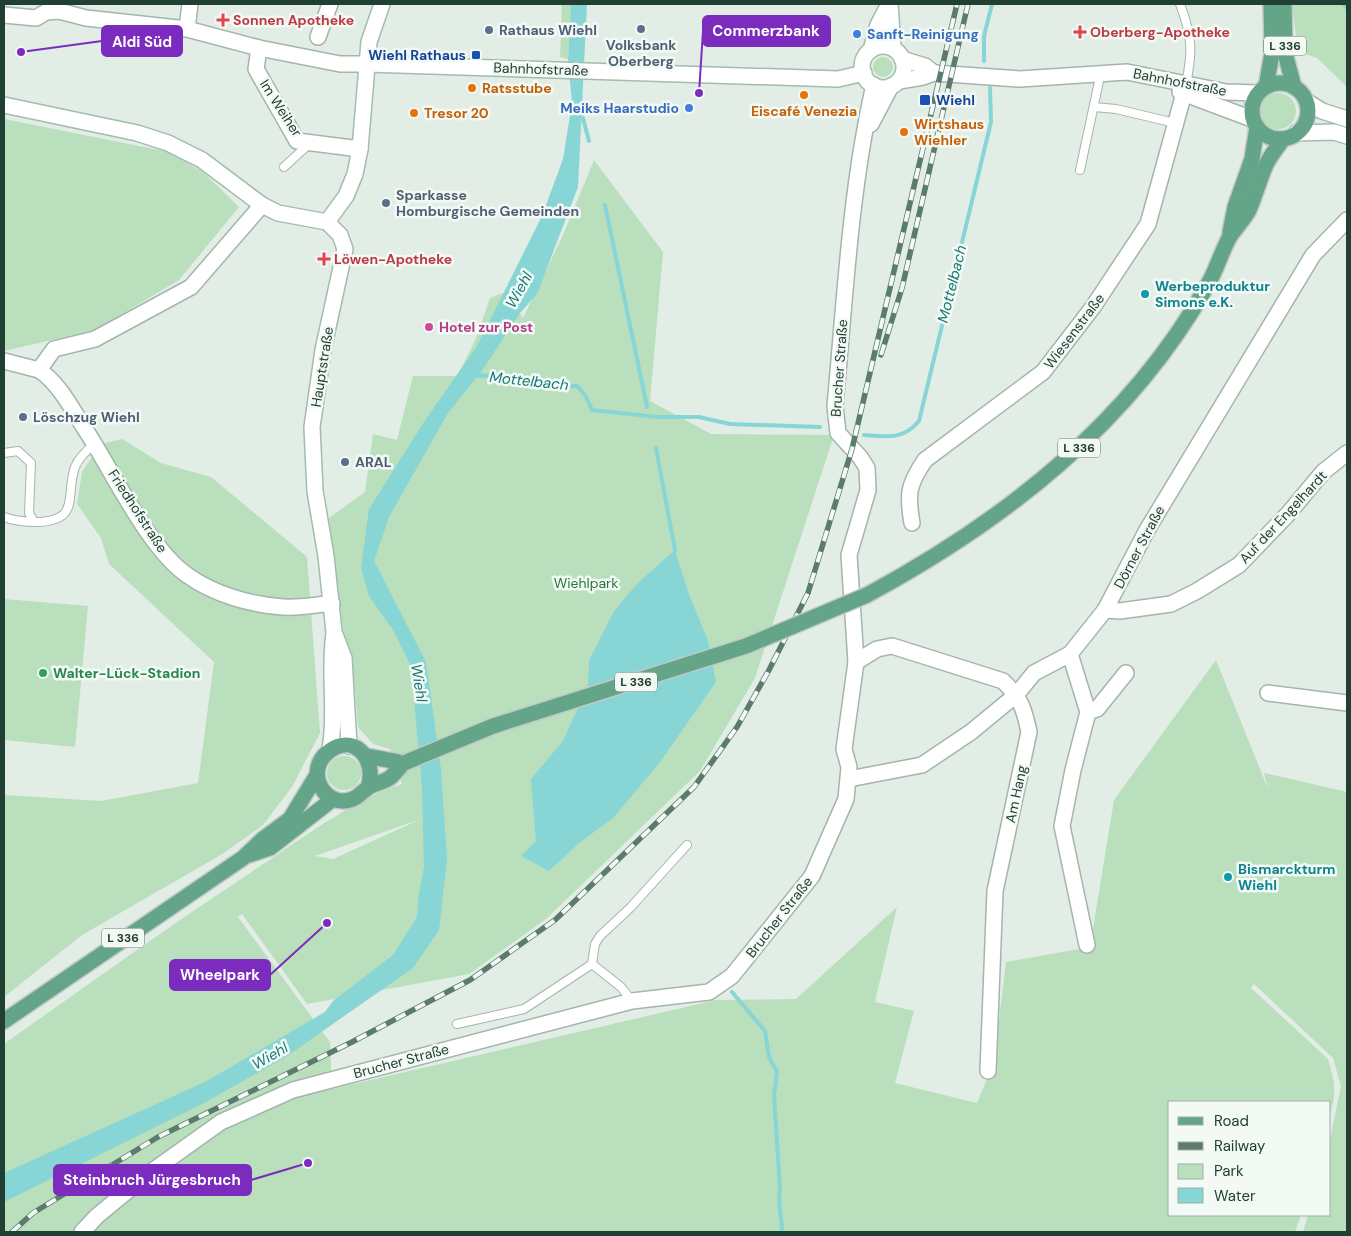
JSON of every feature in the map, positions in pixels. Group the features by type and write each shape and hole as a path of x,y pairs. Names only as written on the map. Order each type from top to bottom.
{"main road":[{"name":"L 336","path":"1229,238 1235,207 1252,159 1255,123 1254,101 1262,90 1272,53 1271,4"},
{"name":"L 336","path":"243,858 270,848 333,799 352,800 368,788 390,778 404,763 492,726 746,646 867,595 920,566 971,534 1031,490 1068,458 1117,410 1157,362 1207,286 1229,238 1248,211 1266,165 1306,119 1306,101 1294,87 1286,53 1284,4"},
{"path":"1262,90 1280,83 1294,87"},
{"path":"1255,123 1268,137 1290,136"},
{"path":"330,750 349,746 366,756 404,763"},
{"name":"L 336","path":"4,1021 243,858 263,839 290,819 316,775 323,756 330,750"},
{"path":"366,756 371,766 372,777 368,788"},
{"path":"316,775 321,789 333,799"}],"street":[{"path":"187,29 190,4"},
{"path":"318,37 330,4"},
{"path":"4,105 137,133 168,143 202,160 262,205 278,212 327,222 346,196 355,174 360,149 369,42 382,4"},
{"path":"890,4 898,54 904,70 895,83 886,88 874,85 864,74 863,63 871,50 878,25 890,4"},
{"path":"4,15 36,18 60,7 86,18 187,29 259,48 340,64 367,64"},
{"path":"871,50 879,47 898,54"},
{"name":"Im Weiher","path":"259,48 256,69 298,140 360,149"},
{"name":"Bahnhofstraße","path":"898,54 925,66 934,73"},
{"name":"Bahnhofstraße","path":"367,64 618,71 672,75 838,80 864,74"},
{"name":"Bahnhofstraße","path":"895,83 923,78 934,73 1020,79 1101,72 1134,72 1185,89 1255,123"},
{"name":"Brucher Straße","path":"864,136 895,83"},
{"name":"Brucher Straße","path":"82,1232 97,1216 148,1174 221,1122 293,1090 632,1001 709,992 732,976 812,876 846,799 849,779 849,767 844,748 856,662 848,555 868,490 867,468 860,457 838,434 834,406 854,202 874,85"},
{"name":"Bahnhofstraße","path":"1185,89 1226,92 1262,90"},
{"name":"Wiesenstraße","path":"912,523 908,500 912,480 925,460 1043,372 1093,308 1146,228 1185,89"},
{"path":"1306,101 1322,110 1347,118"},
{"path":"1290,136 1334,132 1347,136"},
{"path":"39,370 54,349 95,339 191,287 262,205"},
{"name":"Dörner Straße","path":"849,779 922,765 971,732 1016,695 1034,673 1070,654 1105,610 1151,522 1313,255 1347,220"},
{"name":"Hauptstraße","path":"327,222 340,235 345,249 323,350 312,427 315,491 332,603 334,632 344,658 349,746"},
{"name":"Friedhofstraße","path":"4,361 39,370 48,376 96,444 146,529 166,555 186,575 219,592 252,602 284,607 332,603"},
{"name":"Auf der Engelhardt","path":"1105,610 1120,611 1171,604 1239,565 1323,472 1347,453"},
{"path":"330,750 334,728 330,657 334,632"},
{"name":"Am Hang","path":"856,662 877,649 892,646 1003,681 1024,707 1030,732 995,891 988,1071"},
{"path":"1070,654 1088,712 1073,770 1062,826 1087,944"},
{"path":"1088,712 1096,709 1126,673"},
{"path":"1268,693 1347,703"}],"lane":[{"name":"Wiesenstraße","path":"1180,4 1188,25 1192,46 1185,89"},
{"path":"1080,170 1101,72"},
{"path":"1094,107 1116,109 1176,123"},
{"path":"284,167 310,142"},
{"path":"4,517 34,522 53,521 62,517 70,504 75,467 85,452 96,444"},
{"path":"4,453 18,451 31,463 29,512 34,522"},
{"path":"457,1024 524,1009 592,964 595,944 600,936 630,908 687,845"},
{"path":"592,964 621,987 632,1001"}],"green space":[{"path":"562,4 571,4 568,59 560,57"},
{"path":"1292,4 1347,4 1347,87 1317,58 1298,52"},
{"path":"883,57 890,60 893,67 890,74 883,77 876,74 873,67 876,60"},
{"path":"1278,93 1285,94 1291,98 1295,104 1295,118 1291,124 1285,128 1278,129 1271,128 1265,124 1261,118 1260,111 1261,104 1265,98 1271,94"},
{"path":"4,119 169,152 203,172 239,207 179,280 95,330 4,351"},
{"name":"Wiehlpark","path":"594,160 663,252 650,401 711,434 834,435 755,678 700,771 546,919 469,974 307,1004 242,914 238,917 330,1042 332,1089 716,1000 796,999 897,907 875,1002 914,1011 895,1083 977,1103 994,1062 1006,962 1090,947 1114,800 1216,660 1268,789 1264,773 1347,792 1347,1232 1303,1232 1308,1216 1331,1216 1331,1134 1341,1086 1333,1058 1254,984 1251,988 1328,1059 1334,1082 1334,1098 1331,1111 1331,1101 1168,1101 1168,1216 1301,1216 1295,1232 4,1232 4,1044 166,930 314,830 349,808 402,784 390,749 373,744 358,727 353,665 343,629 329,518 365,492 373,434 397,440 413,376 457,376 475,341 490,298 506,292 523,318 563,235","holes":["421,819 333,859 315,856"]},
{"path":"122,439 161,463 211,477 307,557 320,733 292,787 263,825 224,853 82,935 4,997 4,795 101,801 198,783 214,662 109,564 101,538 77,504 82,472 101,444"},
{"name":"Walter-Lück-Stadion","path":"4,599 88,606 75,747 4,740"},
{"path":"344,756 356,761 361,773 356,785 344,790 332,785 327,773 332,761"}],"water":[{"path":"571,4 587,4 578,187 537,294 520,313 481,372 448,413 389,517 374,561 426,662 441,770 447,859 439,930 413,968 287,1056 206,1102 4,1202 4,1173 205,1082 325,1012 333,1001 393,955 417,917 424,867 422,787 411,666 393,630 369,596 361,568 369,509 424,422 477,346 542,216 563,159 572,103 568,59"},
{"path":"675,550 688,592 708,641 716,682 660,762 613,818 579,843 549,871 521,856 536,841 531,779 563,741 588,686 589,661 614,611 638,583"}],"waterway":[{"name":"Mottelbach","path":"984,61 984,36 992,4"},
{"name":"Mottelbach","path":"1343,4 1347,8"},
{"name":"Mottelbach","path":"864,435 894,436 907,431 919,421 991,122 990,88"},
{"path":"581,111 589,141"},
{"path":"605,205 647,407"},
{"name":"Mottelbach","path":"473,376 502,375 542,385 577,386 585,395 592,410 658,417 699,417 730,424 820,427"},
{"path":"656,448 675,550"},
{"path":"732,992 765,1031 769,1057 777,1072 774,1095 782,1232"}],"railway":[{"path":"12,1232 33,1213 158,1137 352,1042 470,980 555,920 694,787 737,727 769,670 808,593 852,449 957,4"},
{"path":"881,355 902,288 968,4"}],"place":[{"name":"Sonnen Apotheke","path":"223,20"},
{"name":"Volksbank Oberberg","path":"641,29"},
{"name":"Rathaus Wiehl","path":"489,30"},
{"name":"Oberberg-Apotheke","path":"1080,32"},
{"name":"Sanft-Reinigung","path":"857,34"},
{"name":"Aldi Süd","path":"21,52"},
{"name":"Wiehl Rathaus","path":"476,55"},
{"name":"Ratsstube","path":"472,88"},
{"name":"Commerzbank","path":"699,93"},
{"name":"Eiscafé Venezia","path":"804,95"},
{"name":"Wiehl","path":"925,100"},
{"name":"Meiks Haarstudio","path":"689,108"},
{"name":"Tresor 20","path":"414,113"},
{"name":"Wirtshaus Wiehler","path":"904,132"},
{"name":"Sparkasse Homburgische Gemeinden","path":"386,203"},
{"name":"Löwen-Apotheke","path":"324,259"},
{"name":"Werbeproduktur Simons e.K.","path":"1145,294"},
{"name":"Hotel zur Post","path":"429,327"},
{"name":"Löschzug Wiehl","path":"23,417"},
{"name":"ARAL","path":"345,462"},
{"name":"Walter-Lück-Stadion","path":"43,673"},
{"name":"Bismarckturm Wiehl","path":"1228,877"},
{"name":"Wheelpark","path":"327,923"},
{"name":"Steinbruch Jürgesbruch","path":"308,1163"}]}
